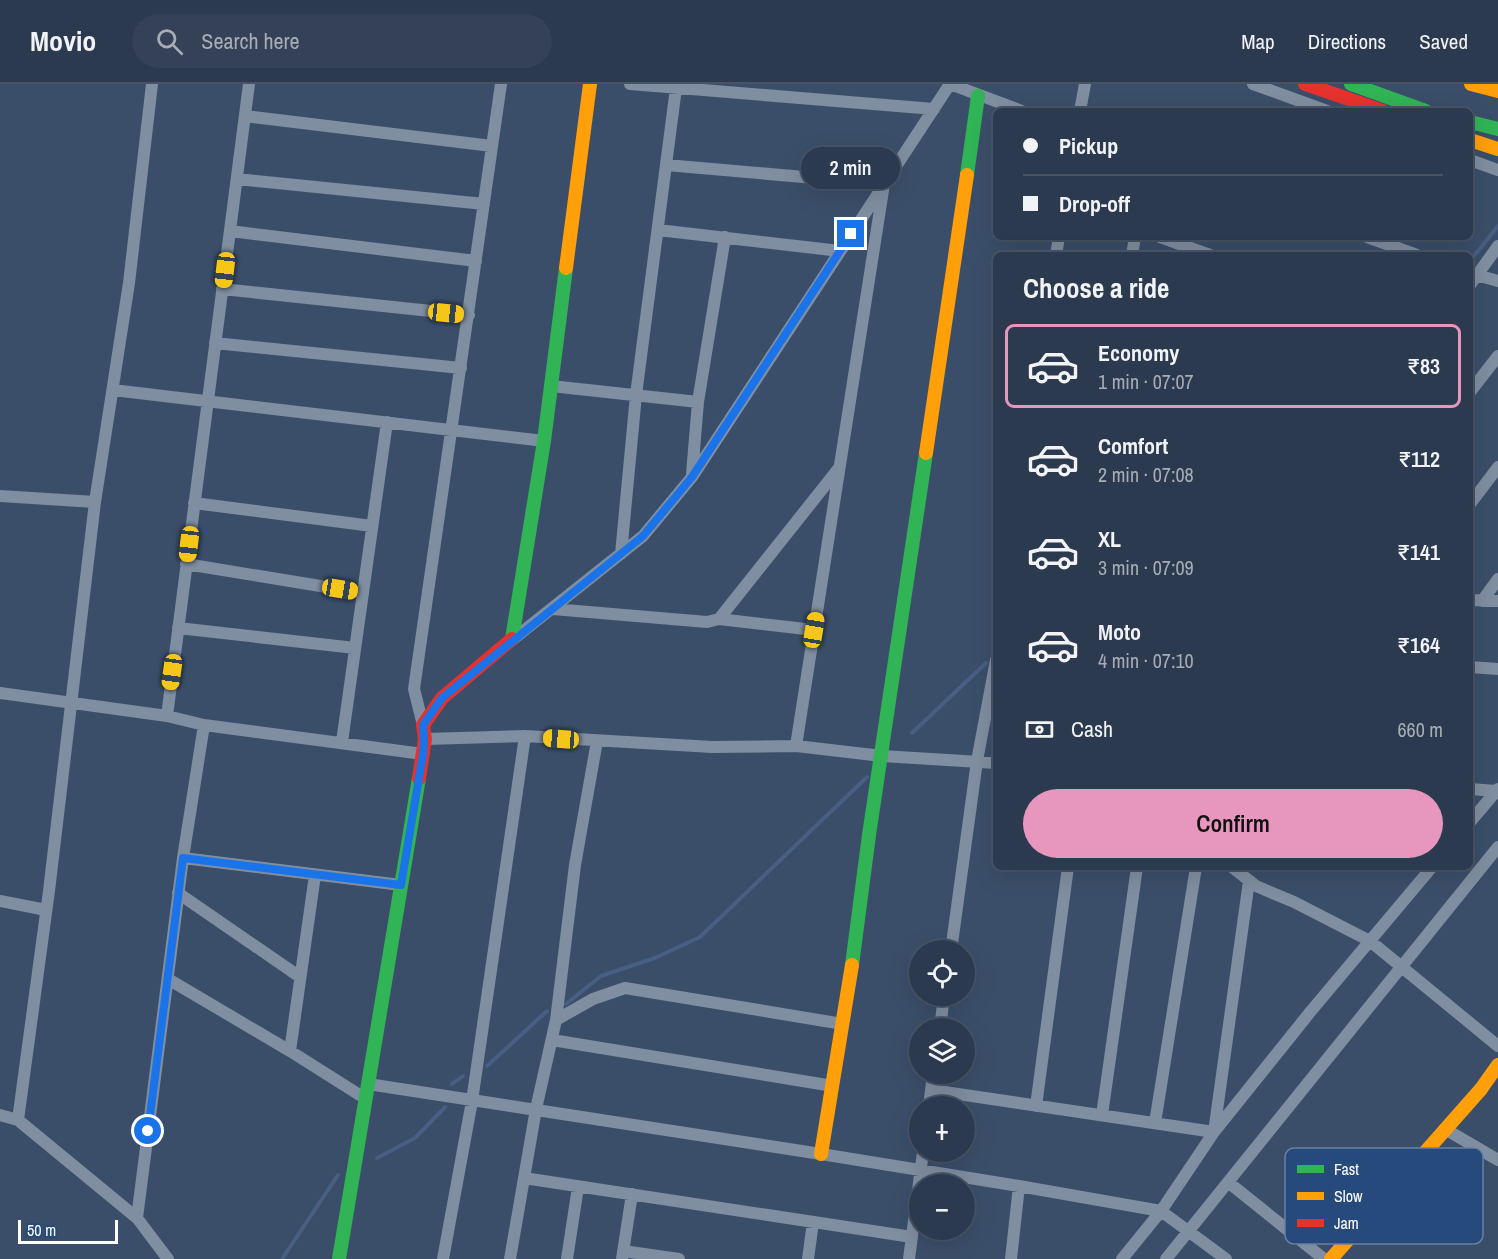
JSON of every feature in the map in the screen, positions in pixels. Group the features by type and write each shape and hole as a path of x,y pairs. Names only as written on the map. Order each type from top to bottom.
{"main road":[{"path":"339,1259 423,754 424,732 442,698 512,640 544,441 590,84"},
{"path":"1305,84 1374,108"},
{"path":"1351,84 1418,108"},
{"path":"1471,84 1494,88"},
{"path":"821,1154 843,1024 978,96"},
{"path":"1473,123 1498,129"},
{"path":"1473,141 1498,149"},
{"path":"1428,1148 1481,1089 1498,1065"},
{"path":"1331,1259 1344,1244"}],"street":[{"path":"18,1120 46,910 95,502 129,283 152,84"},
{"path":"167,716 249,84"},
{"path":"501,84 414,689 424,732 712,747 796,746 882,756 993,763"},
{"path":"630,84 934,109"},
{"path":"512,640 643,536 692,477 950,84 1013,108"},
{"path":"1081,108 1085,84"},
{"path":"1252,84 1319,108"},
{"path":"621,554 636,395 676,88"},
{"path":"245,116 492,146"},
{"path":"1473,161 1498,170"},
{"path":"666,165 884,184"},
{"path":"237,179 484,204"},
{"path":"796,746 884,184"},
{"path":"657,230 840,250"},
{"path":"230,231 476,261"},
{"path":"692,477 698,402 725,237"},
{"path":"1168,240 1202,252"},
{"path":"1375,240 1409,252"},
{"path":"1473,278 1498,246"},
{"path":"1473,278 1498,280"},
{"path":"222,289 469,315"},
{"path":"215,344 461,368"},
{"path":"1473,388 1498,356"},
{"path":"551,386 698,402"},
{"path":"113,390 544,441"},
{"path":"342,742 387,422"},
{"path":"719,619 840,467"},
{"path":"1473,500 1498,467"},
{"path":"0,496 95,502"},
{"path":"194,503 372,526"},
{"path":"186,564 363,593"},
{"path":"1476,600 1498,579"},
{"path":"1476,600 1498,601"},
{"path":"553,609 706,622 719,619 814,630"},
{"path":"178,628 355,648"},
{"path":"1473,667 1498,669"},
{"path":"953,940 977,761 993,676"},
{"path":"0,693 167,716 204,725 423,754"},
{"path":"137,1218 178,893 204,725"},
{"path":"443,1259 472,1101 525,736"},
{"path":"510,1259 537,1109 556,1020 575,865 597,741"},
{"path":"1473,789 1497,790"},
{"path":"1473,818 1497,790"},
{"path":"1166,1259 1498,847"},
{"path":"183,858 401,885"},
{"path":"1036,1106 1068,870"},
{"path":"1102,1115 1137,870"},
{"path":"1155,1123 1196,870"},
{"path":"1236,870 1256,886 1294,902 1370,941 1498,1046"},
{"path":"1122,1259 1161,1211 1214,1132 1429,870"},
{"path":"290,1051 315,875"},
{"path":"1214,1132 1249,880"},
{"path":"178,893 300,977"},
{"path":"0,901 46,910"},
{"path":"168,979 366,1099"},
{"path":"556,1020 593,999 625,988 843,1024"},
{"path":"552,1040 832,1086"},
{"path":"368,1084 1019,1185 1161,1211 1226,1259"},
{"path":"930,1096 932,1084"},
{"path":"931,1090 1214,1132"},
{"path":"0,1115 18,1120 137,1218 168,1259"},
{"path":"1445,1129 1477,1148"},
{"path":"1483,1151 1498,1160"},
{"path":"920,1174 921,1162"},
{"path":"524,1179 909,1237"},
{"path":"1228,1182 1285,1228"},
{"path":"1011,1259 1019,1185"},
{"path":"567,1259 578,1187"},
{"path":"632,1194 623,1255 679,1259"},
{"path":"808,1259 813,1222"},
{"path":"909,1259 912,1240"},
{"path":"1305,1244 1324,1259"}],"waterway":[{"path":"1473,257 1498,226"},
{"path":"912,733 986,663"},
{"path":"566,1004 601,976 655,958 700,937 867,777"},
{"path":"487,1066 547,1011"},
{"path":"452,1084 463,1076"},
{"path":"377,1158 415,1138 445,1107"},
{"path":"282,1259 338,1175"}],"traffic: fast":[{"path":"1351,84 1418,108"},
{"path":"967,175 978,96"},
{"path":"1473,123 1498,129"},
{"path":"512,639 544,441 566,268"},
{"path":"852,965 926,453"},
{"path":"339,1259 419,778"}],"traffic: slow":[{"path":"566,268 590,84"},
{"path":"1471,84 1498,91"},
{"path":"1473,141 1498,149"},
{"path":"926,453 967,175"},
{"path":"821,1154 852,965"},
{"path":"1429,1148 1481,1089 1498,1065"},
{"path":"1331,1259 1344,1244"}],"traffic: jam":[{"path":"1305,84 1374,108"},
{"path":"419,778 425,739 423,725 442,698 512,639"}],"route":[{"path":"148,1131 183,858 401,885 423,754 423,725 442,698 643,536 692,477 851,234"}]}
